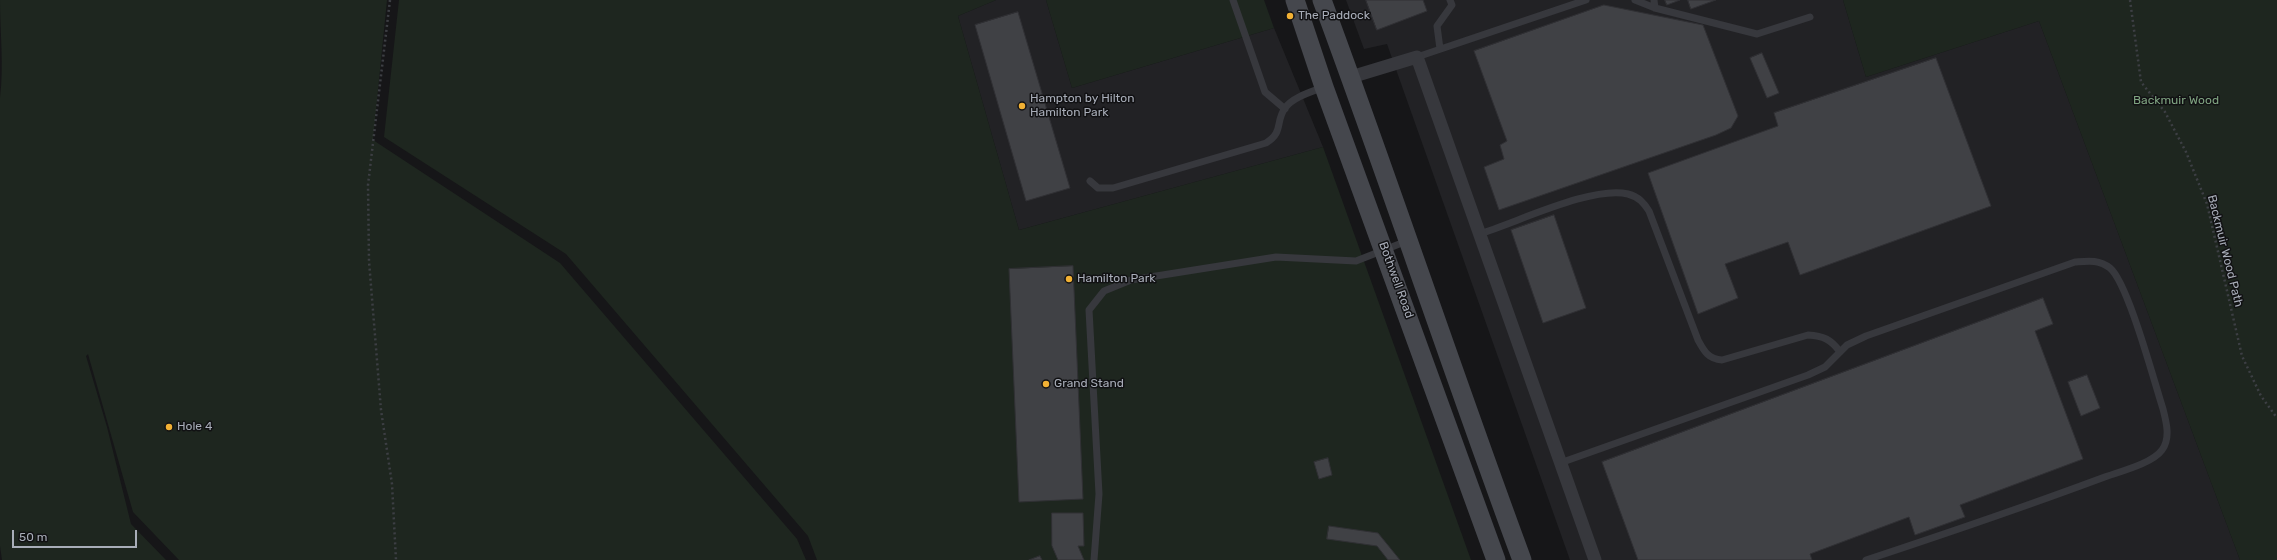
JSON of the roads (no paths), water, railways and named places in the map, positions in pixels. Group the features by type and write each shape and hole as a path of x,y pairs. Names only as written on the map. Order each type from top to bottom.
{"main road":[{"name":"Bothwell Road","path":"1295,0 1324,87 1385,250 1496,560"},
{"name":"Bothwell Road","path":"1322,0 1351,77 1522,560"},
{"path":"1324,87 1351,77"}],"street":[{"path":"1351,77 1417,57 1595,560"}],"lane":[{"path":"1233,0 1265,92 1285,108"},
{"path":"1440,49 1437,26 1452,5 1450,0"},
{"path":"1417,57 1586,0"},
{"path":"1635,0 1655,8 1757,34 1810,17"},
{"path":"1654,0 1655,8"},
{"path":"1090,180 1098,188 1112,188 1266,143 1274,138 1278,132 1285,108 1298,98 1324,87"},
{"path":"1479,234 1571,201 1612,192 1628,194 1642,201 1649,211 1698,340 1710,357 1718,360 1730,359 1778,342 1808,335 1821,336 1833,342 1840,352"},
{"path":"1094,560 1099,494 1089,310 1104,291 1131,280 1276,257 1356,261 1408,241"},
{"path":"1560,463 1808,375 1825,367 1847,345 1866,336 2074,262 2091,260 2103,263 2110,268 2123,288 2163,409 2167,428 2162,450 2154,457 2142,463 1866,560"}],"place":[{"name":"The Paddock","path":"1290,16"},
{"name":"Hampton by Hilton Hamilton Park","path":"1022,106"},
{"name":"Hamilton Park","path":"1069,279"},
{"name":"Grand Stand","path":"1046,384"},
{"name":"Hole 4","path":"169,427"}],"park label":[{"name":"Backmuir Wood","path":"2176,101"}]}
